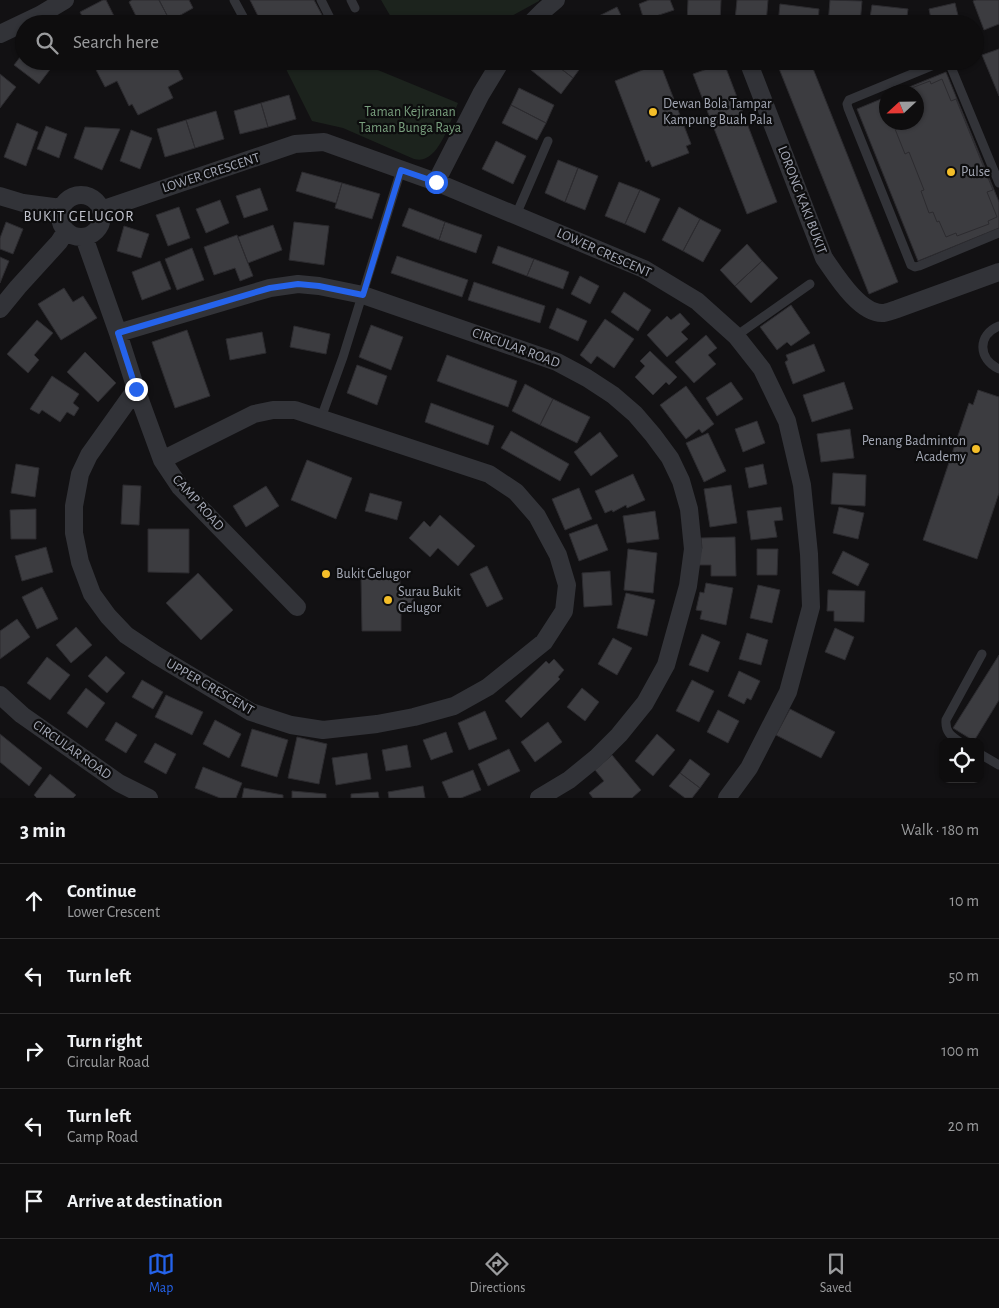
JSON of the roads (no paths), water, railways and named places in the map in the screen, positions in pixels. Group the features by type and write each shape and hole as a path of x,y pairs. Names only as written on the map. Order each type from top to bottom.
{"street":[{"path":"38,15 65,0"},
{"path":"538,15 556,0"},
{"path":"0,34 15,26"},
{"path":"436,182 481,94 496,70"},
{"name":"LORONG KAKI BUKIT","path":"751,70 824,258 858,302 870,310 882,313 999,272"},
{"name":"LOWER CRESCENT","path":"101,210 295,144 324,142 436,182 644,269 696,301 736,336 762,369 787,421 802,485 811,607 788,692 749,768 727,798"},
{"path":"75,195 88,196 94,199 101,210 101,224 97,230 84,237 71,235 66,231 60,220 61,208 64,202 75,195"},
{"path":"0,196 61,208"},
{"path":"0,309 18,286 59,242 66,231"},
{"name":"CAMP ROAD","path":"84,237 162,460 180,487 297,607"},
{"name":"CIRCULAR ROAD","path":"118,333 270,288 298,284 319,286 363,295 557,362 613,395 635,414 670,458 682,481 689,510 693,549 688,586 666,665 645,703 619,735 596,758 569,780 539,798"},
{"name":"UPPER CRESCENT","path":"136,389 89,455 80,474 74,506 74,533 80,562 92,594 108,616 126,635 251,712 291,725 323,730 377,724 414,717 454,706 488,688 544,642 564,611 567,585 558,555 537,516 516,492 489,474 295,410 273,410 254,414 162,460"},
{"name":"CIRCULAR ROAD","path":"0,695 22,715 119,783 149,798"}],"lane":[{"path":"234,0 242,15"},
{"path":"325,1 330,15"},
{"path":"922,70 849,100 847,104 911,265 919,266 999,233"},
{"path":"952,70 999,183"},
{"path":"516,215 548,141"},
{"path":"321,418 363,295 401,170"},
{"path":"736,336 810,284"},
{"path":"999,326 986,334 983,348 984,355 988,361 999,369"},
{"path":"954,738 948,732 946,720 982,654"},
{"path":"984,756 999,765"}],"place":[{"name":"Dewan Bola Tampar Kampung Buah Pala","path":"653,112"},
{"name":"Pulse","path":"951,172"},
{"name":"Penang Badminton Academy","path":"976,449"},
{"name":"Bukit Gelugor","path":"326,574"},
{"name":"Surau Bukit Gelugor","path":"388,600"}],"district":[{"name":"BUKIT GELUGOR","path":"79,216"}],"park label":[{"name":"Taman Kejiranan Taman Bunga Raya","path":"410,120"}]}
